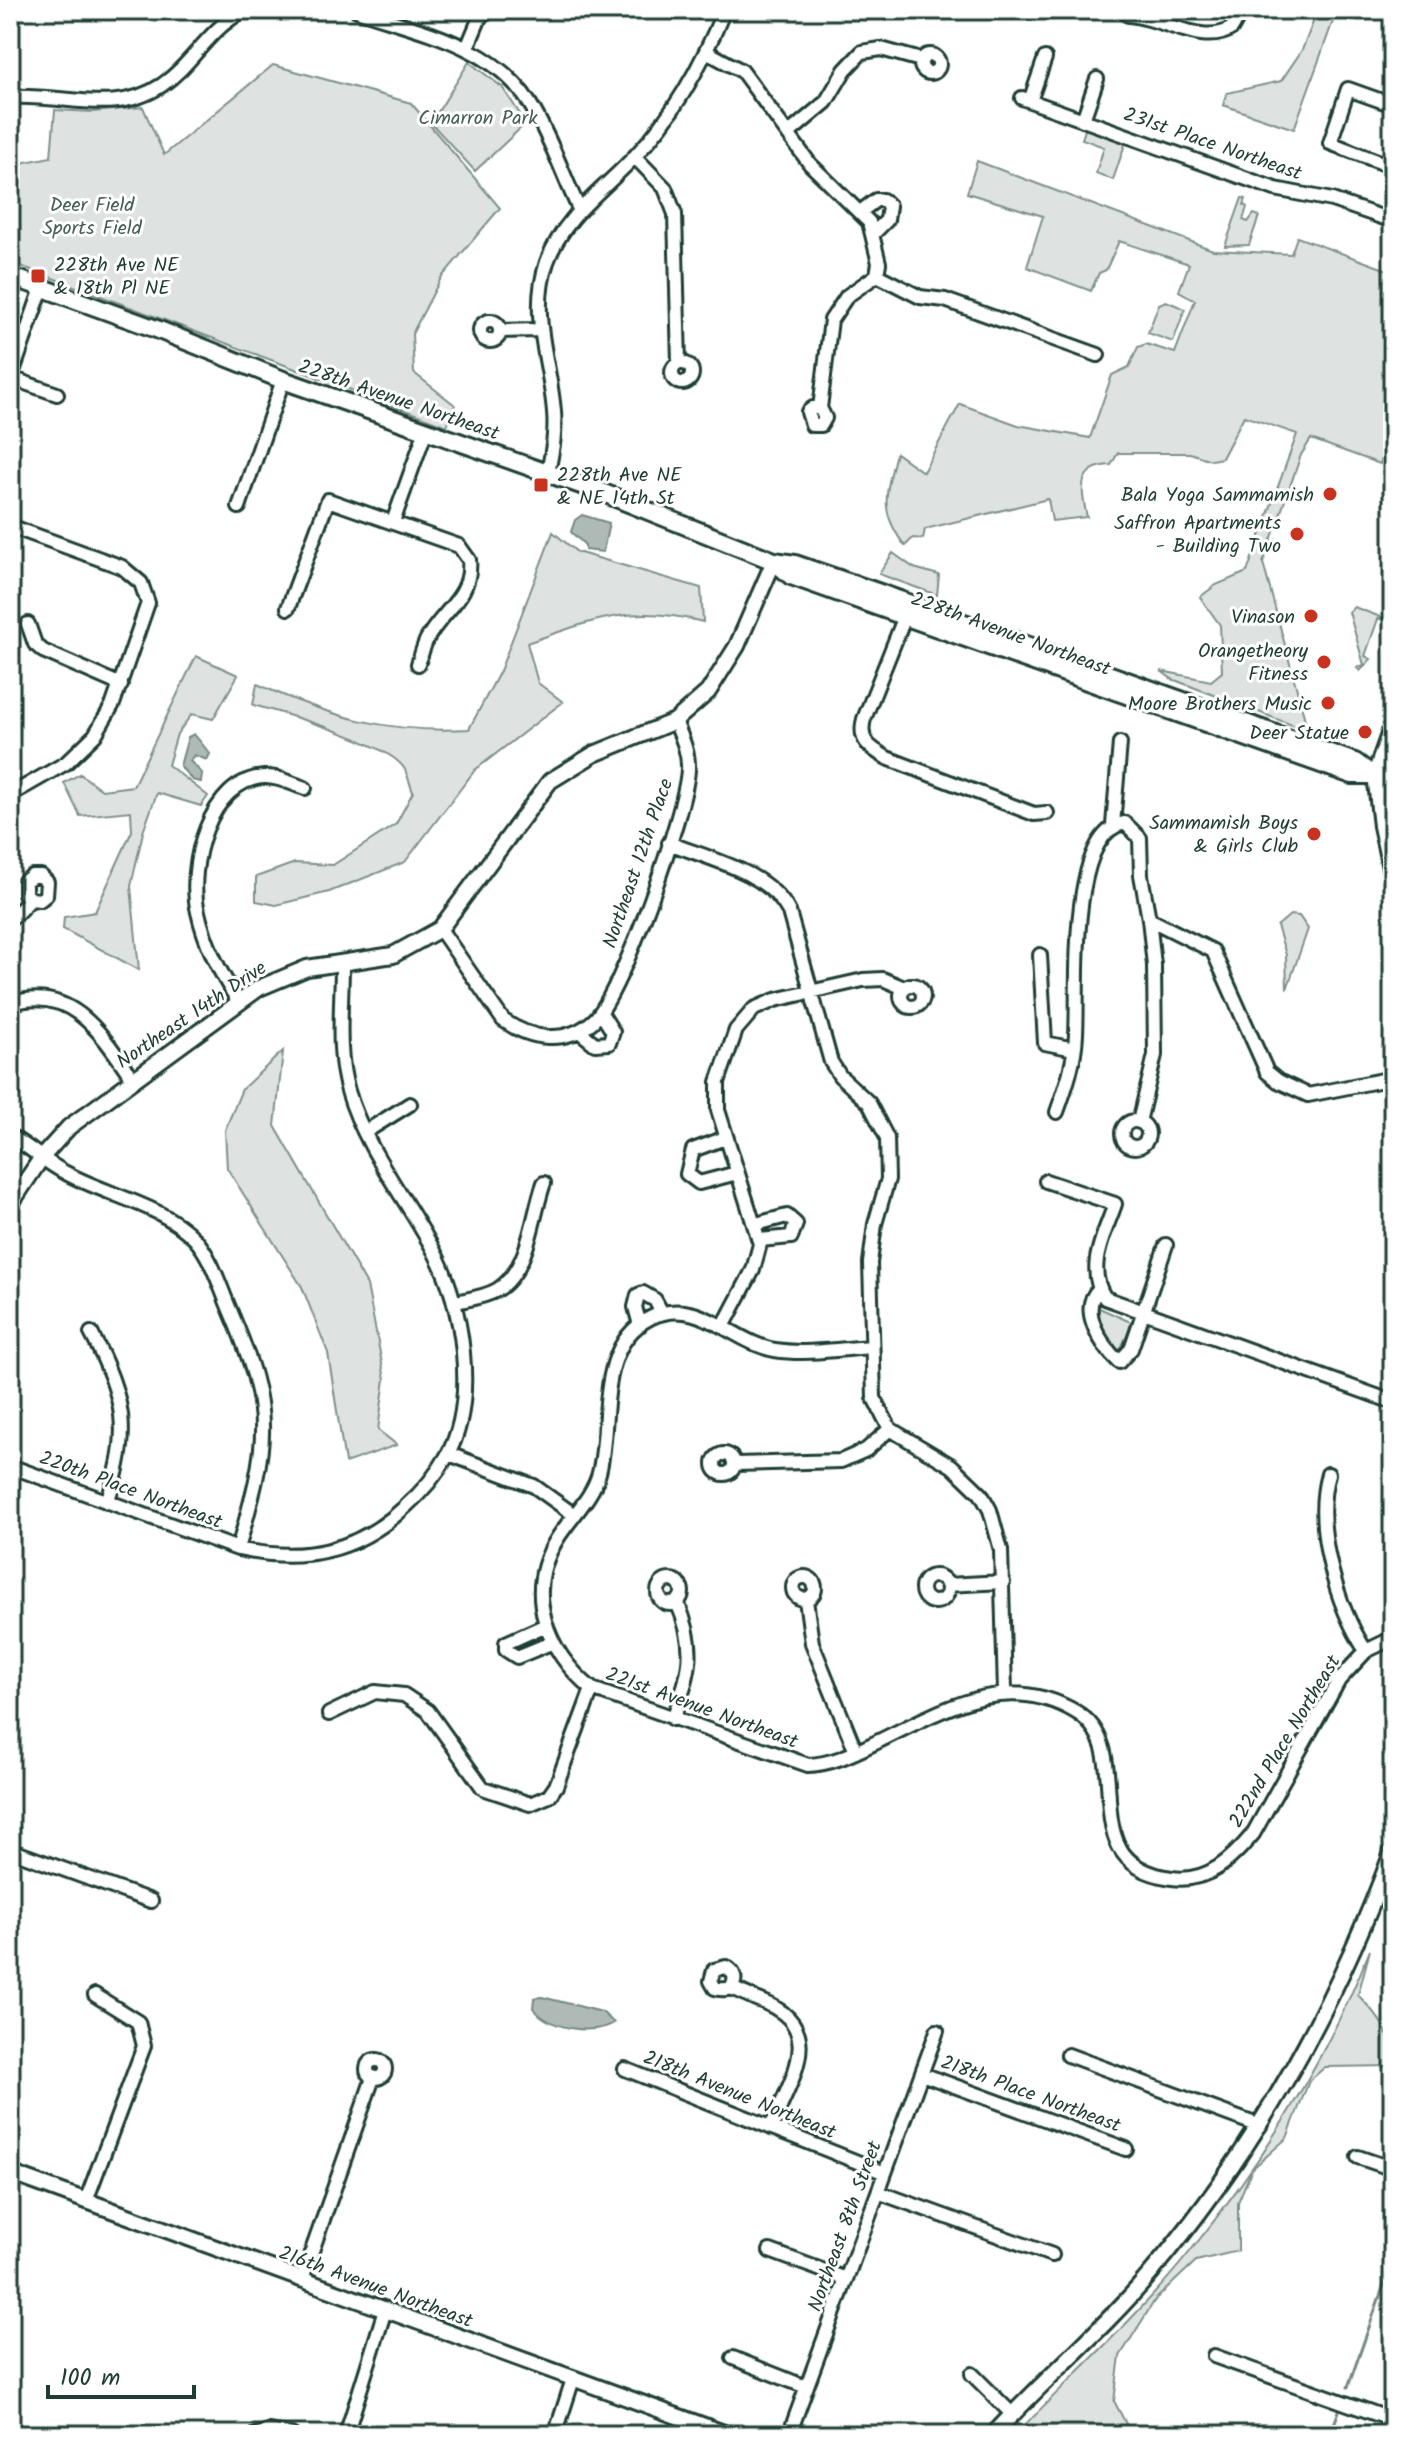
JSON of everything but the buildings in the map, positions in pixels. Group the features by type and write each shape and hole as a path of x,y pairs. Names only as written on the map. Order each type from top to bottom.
{"main road":[{"name":"228th Avenue Northeast","path":"10,276 283,380 548,473 774,561 795,564 1136,682 1355,762 1393,790"},
{"name":"228th Avenue Northeast","path":"774,561 791,576 1352,775 1375,774 1393,778"},
{"path":"864,588 871,600 898,609 905,616"},
{"path":"1069,675 1079,674 1122,689 1136,682"}],"street":[{"path":"10,97 102,103 141,95 160,86 212,31 244,10"},
{"path":"357,10 467,48 502,70 531,104 579,209"},
{"path":"467,48 483,10"},
{"path":"548,473 554,444 554,408 538,330 539,298 548,260 564,227 635,157 687,89 707,52 724,10"},
{"path":"1128,15 1145,16 1209,36 1232,28 1242,10"},
{"path":"788,134 826,102 845,70 862,52 881,49 921,60"},
{"path":"707,52 742,71 821,177 860,212 874,233 879,263 877,275 847,296 831,320 820,408"},
{"name":"231st Place Northeast","path":"1045,58 1026,99 1275,189 1332,200 1393,221"},
{"path":"1083,120 1097,79"},
{"path":"1393,105 1348,89 1330,143 1393,167"},
{"path":"635,157 665,188 675,214 679,363"},
{"path":"860,212 876,200 883,200 889,206 887,220 874,233"},
{"path":"877,275 920,297 945,300 1098,355"},
{"path":"42,288 10,379 57,394"},
{"path":"500,331 538,330"},
{"path":"239,507 283,380"},
{"path":"393,522 426,430"},
{"path":"288,608 328,500 459,546 469,560 467,583 460,599 426,641 418,664"},
{"path":"10,526 122,567 141,583 148,603 147,614 107,717 82,750 10,795"},
{"path":"675,721 722,675 774,561"},
{"path":"905,616 864,719 862,738 869,747 887,758 1034,814 1047,813"},
{"path":"28,624 31,636 43,651 121,685"},
{"name":"Northeast 12th Place","path":"601,1013 618,980 669,843 688,770 675,721"},
{"name":"Northeast 14th Drive","path":"10,1205 42,1157 69,1127 132,1078 239,1002 290,973 405,950 440,929 550,781 594,754 675,721"},
{"path":"1393,723 1375,774 1381,826 1393,882"},
{"path":"1057,1112 1074,1049 1082,887 1105,834 1113,825 1120,743"},
{"path":"239,1002 224,979 197,910 197,875 202,849 220,801 236,785 263,777 305,788"},
{"path":"1113,825 1125,823 1140,838 1141,875 1154,965 1155,1055 1139,1122"},
{"path":"669,843 774,889 789,912 831,1062 840,1076 869,1103 887,1138 888,1179 875,1224 870,1263 874,1398 890,1429 952,1466 981,1494 997,1532 1003,1582 1005,1692"},
{"path":"10,920 31,899"},
{"path":"1149,919 1213,951 1267,1072 1278,1081 1308,1095 1393,1078"},
{"path":"440,929 503,1020 515,1029 543,1038 579,1031 601,1013 612,1028 609,1043 595,1044 579,1031"},
{"path":"1040,955 1045,1043 1074,1049"},
{"path":"10,1136 63,1172 158,1215 195,1239 209,1262 251,1360 263,1405 264,1441 259,1474 238,1549 272,1556 306,1556 341,1549 370,1535 398,1515 427,1487 449,1454 463,1386 455,1302 434,1251 365,1132 344,1077 342,964"},
{"path":"724,1325 753,1270 760,1240 718,1110 718,1082 736,1030 754,1009 813,991 883,979 904,988"},
{"path":"10,1004 49,1000 76,1010 97,1027 132,1078"},
{"path":"365,1132 410,1104"},
{"path":"725,1138 693,1150 687,1174 699,1183 737,1173"},
{"path":"1046,1181 1115,1204 1094,1266 1099,1289 1105,1298 1393,1402"},
{"path":"455,1302 497,1290 514,1272 527,1243 544,1183"},
{"path":"756,1224 787,1216 796,1224 791,1237 760,1240"},
{"path":"1099,1289 1090,1298 1088,1308 1107,1351 1119,1362 1131,1349 1166,1245"},
{"path":"640,1325 635,1307 638,1295 643,1293 655,1300 662,1313"},
{"path":"449,1454 527,1482 573,1514 598,1478 611,1373 623,1348 640,1325 662,1313 691,1313 776,1350 872,1347"},
{"path":"91,1333 117,1391 124,1431 119,1470 107,1502"},
{"path":"735,1464 841,1461 866,1450 890,1429"},
{"name":"220th Place Northeast","path":"10,1466 238,1549"},
{"path":"1328,1474 1326,1526 1334,1578 1345,1616 1366,1651"},
{"name":"221st Avenue Northeast","path":"573,1514 547,1559 542,1604 548,1633 560,1658 592,1689 794,1762 823,1764 978,1697 1005,1692 1051,1700 1084,1717 1102,1738 1107,1765"},
{"path":"947,1585 1003,1582"},
{"path":"806,1600 812,1643 856,1752"},
{"path":"673,1719 689,1673 691,1654 688,1627 677,1602"},
{"name":"222nd Place Northeast","path":"1107,1765 1110,1824 1114,1838 1133,1863 1146,1872 1179,1879 1216,1870 1237,1854 1253,1834 1339,1680 1366,1651 1393,1639"},
{"path":"329,1714 375,1692 404,1695 428,1711 483,1788 530,1804 549,1796 556,1786 592,1689"},
{"path":"10,1850 151,1901"},
{"path":"993,2435 1149,2276 1260,2126 1333,1995 1393,1850"},
{"path":"731,1988 783,2011 798,2030 799,2057 771,2128"},
{"path":"86,2201 144,2046 138,2022 95,1995"},
{"name":"Northeast 8th Street","path":"789,2435 937,2031"},
{"path":"1068,2055 1260,2126"},
{"name":"218th Avenue Northeast","path":"625,2069 885,2173"},
{"name":"218th Place Northeast","path":"922,2074 1126,2149"},
{"path":"302,2279 373,2078"},
{"path":"1358,2157 1393,2169"},
{"name":"216th Avenue Northeast","path":"10,2173 729,2435"},
{"path":"878,2192 1052,2255"},
{"path":"770,2251 846,2279"},
{"path":"346,2435 385,2310"},
{"path":"1214,2356 1393,2420"},
{"path":"733,2358 806,2387"},
{"path":"972,2374 1012,2414"},
{"path":"555,2435 573,2379"},
{"path":"255,2435 269,2431 292,2435"}],"green space":[{"path":"1318,10 1337,10 1294,129 1223,105 1227,93 1281,81 1302,50"},
{"name":"Cimarron Park","path":"469,62 502,87 526,123 475,171 431,123"},
{"name":"Deer Field Sports Field","path":"273,65 411,103 500,208 441,278 412,334 414,373 455,405 447,426 10,262 10,165 51,157 55,110 93,112 143,107 164,155"},
{"path":"1086,127 1126,141 1113,180 1096,173 1104,147 1082,139"},
{"path":"977,161 1213,250 1291,254 1297,237 1393,272 1393,433 1380,464 1311,439 1301,455 1263,563 1308,731 1172,679 1161,671 1211,681 1222,672 1220,625 1200,597 1216,585 1247,572 1297,434 1244,416 1222,458 1211,460 1190,453 1118,453 1111,465 1092,470 1086,475 1083,498 1087,517 1052,521 1048,499 925,529 923,539 913,538 905,546 896,533 888,512 887,491 896,453 923,472 960,404 1018,425 1090,438 1112,375 1129,367 1138,347 1146,344 1175,353 1195,300 1179,291 1189,264 1119,241 1106,270 1099,273 1091,291 1027,267 1043,216 967,193"},
{"path":"1242,198 1246,199 1244,205 1247,207 1243,220 1248,222 1254,214 1259,216 1249,245 1225,246"},
{"path":"1166,301 1185,309 1173,342 1148,333 1159,304"},
{"path":"553,532 577,552 701,588 703,622 655,614 633,614 593,621 527,643 538,683 563,702 475,770 405,862 329,892 276,905 256,901 256,877 295,863 333,865 396,824 413,792 404,768 378,748 334,730 253,705 257,684 309,705 360,720 412,729 469,729 500,671"},
{"path":"893,553 914,568 939,575 937,595 879,574"},
{"path":"1354,607 1386,619 1378,619 1365,656 1371,659 1360,671 1357,668 1364,665 1349,612"},
{"path":"196,656 238,675 213,719 192,714 177,734 168,765 208,796 201,806 157,793 143,832 131,886 139,970 63,929 64,917 95,912 132,831 131,811 80,816 64,783 80,774 102,790 133,786"},
{"path":"1290,915 1299,916 1308,929 1287,989 1286,955 1277,926"},
{"path":"283,1051 275,1126 367,1285 385,1379 378,1430 397,1445 345,1463 328,1353 302,1287 227,1168 225,1130 242,1089"},
{"path":"1097,1307 1133,1323 1120,1350 1111,1349 1092,1310"},
{"path":"1370,1950 1358,1995 1388,2035 1393,2066 1325,2067 1309,2081 1287,2138 1252,2169 1238,2202 1238,2251 1196,2261 1155,2300 1120,2356 1114,2401 1132,2435 1015,2435 1147,2301 1215,2219 1267,2147 1313,2070"}],"shaded area":[{"path":"582,515 609,523 603,552 585,550 585,545 571,532 575,520"},
{"path":"194,734 210,754 207,760 194,755 190,761 202,773 201,782 192,780 180,766 188,737"},
{"path":"542,1997 602,2012 614,2023 583,2030 560,2025 549,2021 533,2008 534,1998"}],"waterway":[{"path":"1348,2387 1393,2259"},
{"path":"1330,2435 1339,2411"}],"place":[{"name":"228th Ave NE & 18th Pl NE","path":"38,276"},
{"name":"228th Ave NE & NE 14th St","path":"541,485"},
{"name":"Bala Yoga Sammamish","path":"1330,494"},
{"name":"Saffron Apartments - Building Two","path":"1297,534"},
{"name":"Vinason","path":"1311,616"},
{"name":"Orangetheory Fitness","path":"1324,662"},
{"name":"Moore Brothers Music","path":"1328,703"},
{"name":"Deer Statue","path":"1365,732"},
{"name":"Sammamish Boys & Girls Club","path":"1314,834"}]}
